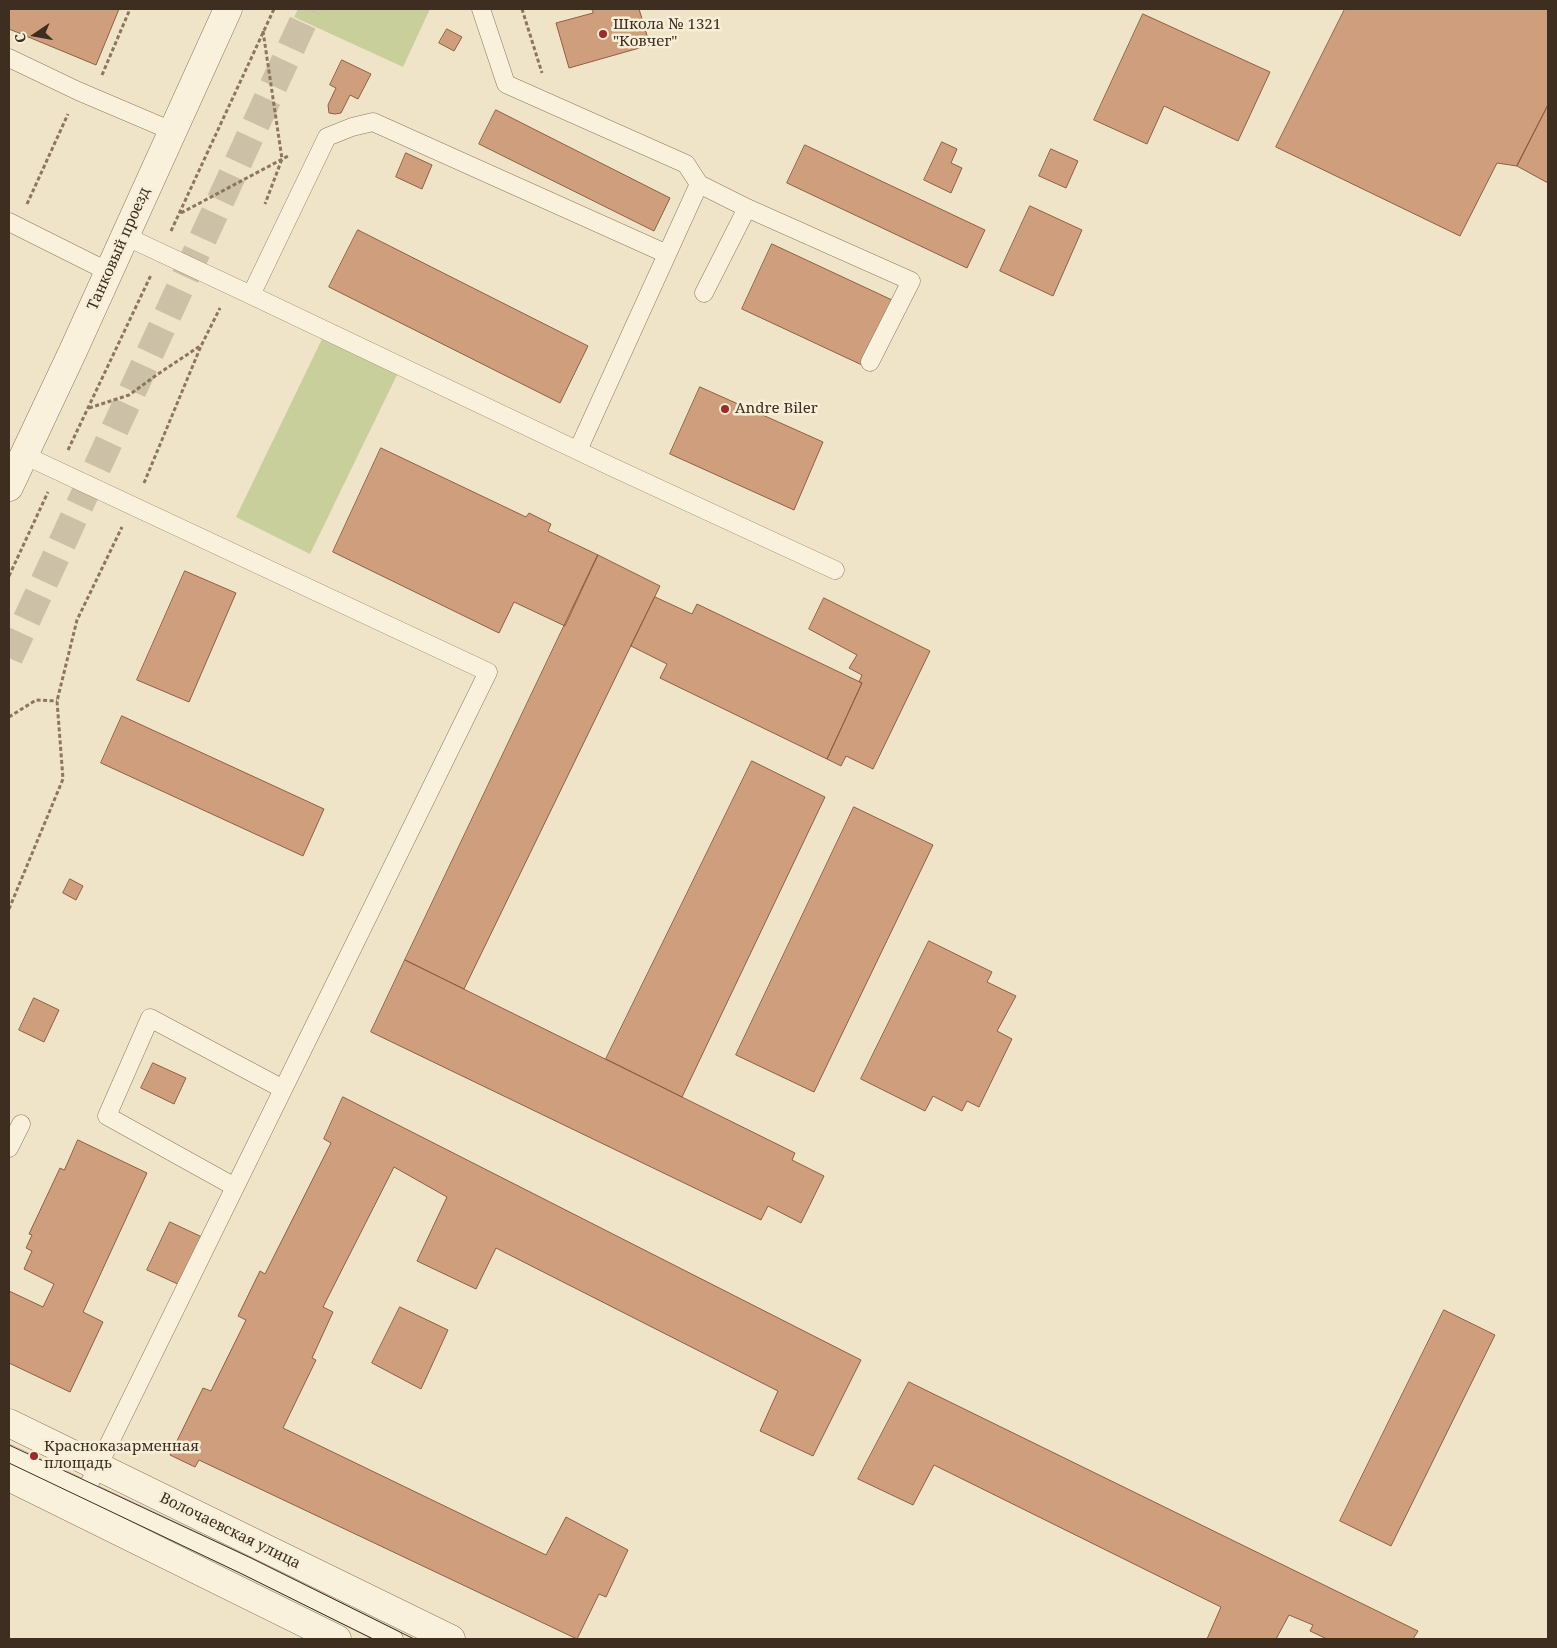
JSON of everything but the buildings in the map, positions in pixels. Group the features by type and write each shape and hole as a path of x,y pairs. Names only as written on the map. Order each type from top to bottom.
{"street":[{"name":"Танковый проезд","path":"9,487 228,9"},
{"name":"Волочаевская улица","path":"9,1423 42,1439 90,1490 337,1639"},
{"name":"Волочаевская улица","path":"9,1477 90,1490 450,1639"}],"lane":[{"path":"482,9 506,84 686,164 699,184 747,208 910,281 870,362"},
{"path":"9,58 78,91 172,131"},
{"path":"251,295 327,138 352,126 373,122 667,254"},
{"path":"578,450 699,184"},
{"path":"704,293 747,208"},
{"path":"13,224 109,272"},
{"path":"125,236 835,570"},
{"path":"24,455 488,672 283,1088 90,1490"},
{"path":"235,1187 107,1116 150,1018 283,1088"},
{"path":"9,1148 21,1124"},
{"path":"9,1454 90,1490 394,1639"}],"path":[{"path":"13,224 80,85 101,78 130,9"},
{"path":"9,576 274,9"},
{"path":"522,9 551,104"},
{"path":"262,213 282,159 263,31"},
{"path":"179,213 282,159 327,138"},
{"path":"9,909 63,779 57,701 77,620 149,473 201,346 231,285"},
{"path":"88,408 129,395 201,346"},
{"path":"9,717 36,700 57,701"}],"green space":[{"path":"298,9 430,9 403,67 294,17"},
{"path":"322,339 397,375 310,554 236,517"}],"tunnel":[{"path":"9,658 309,9"}],"tram line":[{"path":"9,1445 251,1558 414,1639"},
{"path":"9,1463 373,1639"}],"place":[{"name":"Школа № 1321 \"Ковчег\"","path":"603,34"},
{"name":"Andre Biler","path":"725,409"},
{"name":"Красноказарменная площадь","path":"34,1456"}]}
